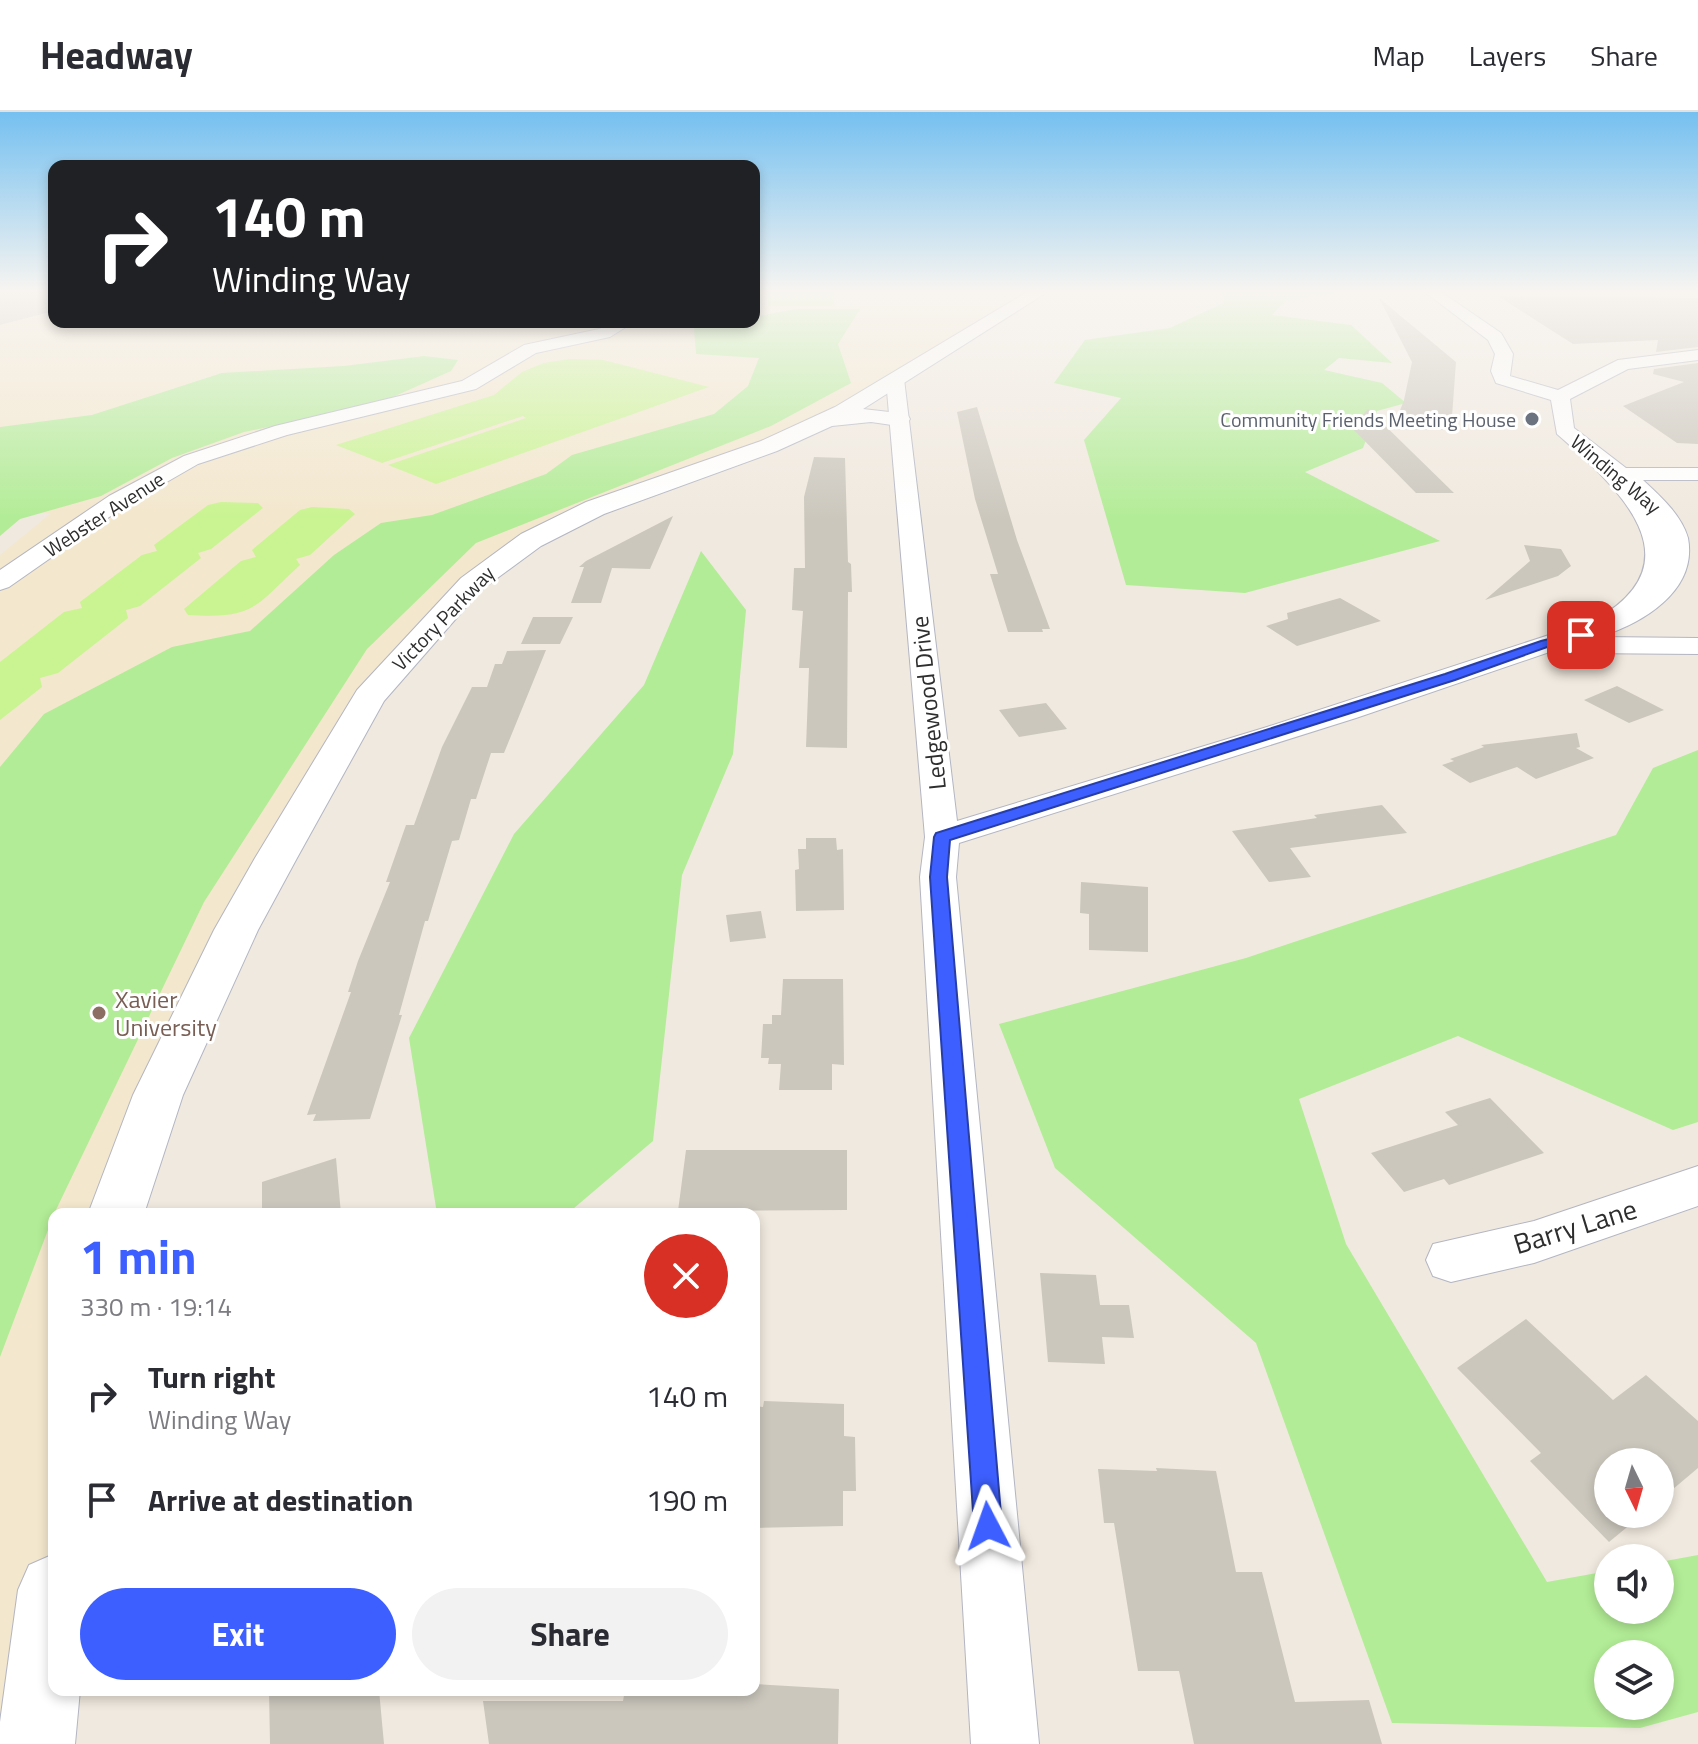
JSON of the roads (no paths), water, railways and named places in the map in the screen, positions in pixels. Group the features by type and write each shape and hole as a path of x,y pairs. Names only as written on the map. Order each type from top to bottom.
{"street":[{"name":"Webster Avenue","path":"0,582 157,476 192,460 254,439 440,394 469,385 498,368"},
{"name":"Victory Parkway","path":"118,1208 158,1095 236,930 369,697 456,599 499,560 558,524 769,446 830,419 897,399 931,368"},
{"path":"1501,368 1502,379 1560,397 1616,368"},
{"name":"Winding Way","path":"942,837 1450,677 1545,643 1602,628 1637,612 1656,598 1677,568 1679,552 1674,532 1665,516 1621,474 1564,430 1560,397"},
{"path":"830,419 871,415 897,399"},
{"name":"Ledgewood Drive","path":"897,399 942,837 938,877 1005,1744"},
{"path":"1621,474 1698,474"},
{"path":"1545,643 1698,646"},
{"name":"Barry Lane","path":"1451,1260 1534,1242 1698,1186"},
{"path":"36,1744 48,1641"}],"place":[{"name":"Community Friends Meeting House","path":"1532,419"},
{"name":"Xavier University","path":"99,1013"}]}
